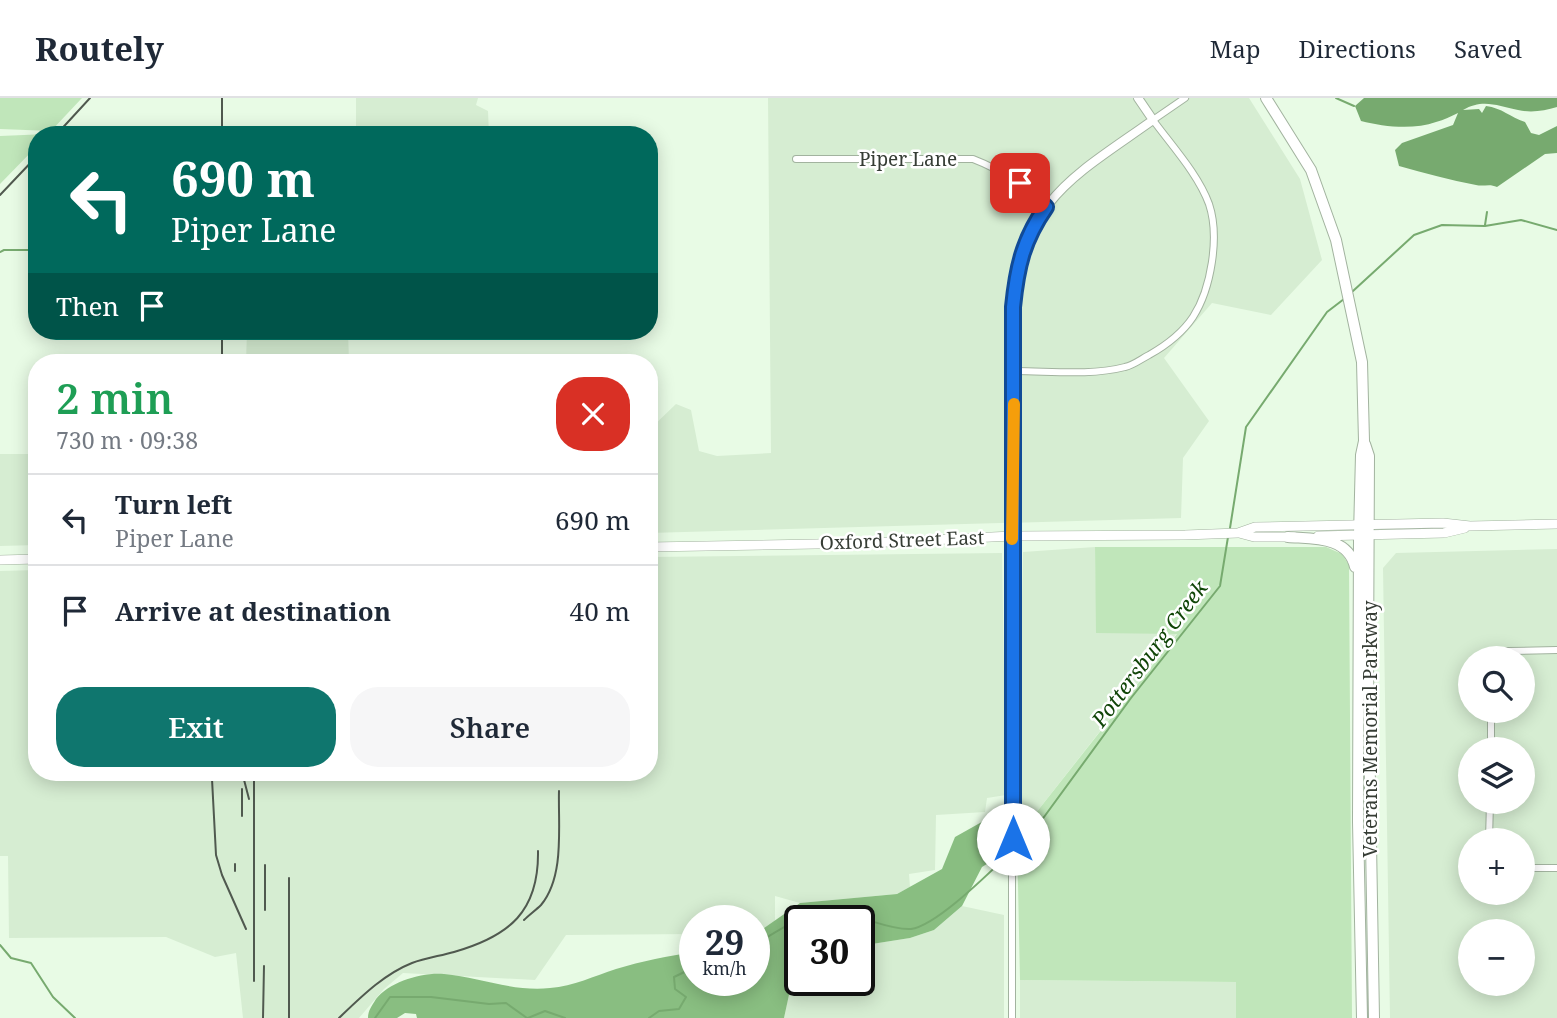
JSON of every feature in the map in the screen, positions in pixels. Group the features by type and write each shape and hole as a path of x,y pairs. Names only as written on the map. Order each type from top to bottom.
{"highway":[{"name":"Veterans Memorial Parkway","path":"1266,98 1311,170 1336,240 1362,362 1364,442 1361,455 1365,529 1374,1018"},
{"name":"Veterans Memorial Parkway","path":"1362,1018 1358,822 1359,583 1365,529"},
{"path":"1287,537 1339,544 1352,556 1359,583"}],"main road":[{"name":"Oxford Street East","path":"658,547 869,543 1012,536 1238,533 1254,537 1287,537 1443,523 1470,526 1557,524"},
{"name":"Oxford Street East","path":"1238,533 1255,527 1365,529"},
{"path":"0,560 28,559"}],"street":[{"path":"1014,371 1105,371 1128,367 1164,344 1192,318 1205,294 1212,263 1210,206 1201,188 1138,98"},
{"path":"1012,1018 1013,307 1017,272 1034,225 1054,196 1079,173 1185,98"},
{"name":"Piper Lane","path":"796,159 973,159 999,169 1020,183 1046,207"},
{"path":"1535,650 1557,650"},
{"path":"1535,868 1557,868"}],"shaded area":[{"path":"0,98 82,98 56,126 28,126 28,130 0,129"},
{"path":"356,98 478,98 476,105 488,111 489,126 356,126"},
{"path":"768,98 1249,98 1300,179 1322,260 1271,315 1212,303 1164,358 1209,421 1183,458 1181,518 658,533 658,421 676,404 691,410 699,451 717,456 771,453"},
{"path":"1364,98 1557,98 1557,107 1538,111 1484,104 1463,110 1479,109 1482,113 1486,106 1497,109 1525,122 1531,133 1539,135 1557,126 1557,153 1545,154 1497,187 1466,183 1399,166 1395,150 1402,143 1453,125 1458,113 1418,126 1379,125 1361,121 1355,106"},
{"path":"28,135 28,155 0,184 0,136"},
{"path":"247,340 348,340 349,354 246,354"},
{"path":"0,454 28,454 28,545 0,546"},
{"path":"1095,547 1097,633 1177,633 1017,837 1023,552"},
{"path":"1095,547 1326,547 1342,554 1349,565 1352,1018 1236,1018 1236,982 1020,980 1017,837 1177,634 1096,633"},
{"path":"1557,549 1557,1018 1390,1018 1383,568 1396,553"},
{"path":"1002,553 1006,795 987,798 985,812 936,815 935,870 909,874 910,887 897,894 800,903 775,896 775,926 770,927 770,905 679,905 679,934 566,935 535,980 403,973 384,989 359,1018 243,1018 236,953 215,957 166,937 9,938 8,856 0,856 0,571 28,570 28,781 658,781 658,557"},
{"path":"996,814 1006,852 982,867 962,906 934,930 910,938 875,943 875,905 797,905 897,894 942,869 955,837"},
{"path":"962,906 1004,915 1004,1018 784,1018 789,996 875,996 875,943 910,938 934,930"},
{"path":"784,914 784,996 789,996 784,1018 417,1018 416,1014 405,1013 397,1018 368,1018 370,1008 382,993 397,983 426,975 444,974 523,988 550,988 679,955 679,996 770,996 770,924"},
{"path":"1020,980 1236,982 1236,1018 1020,1018"}],"waterway":[{"path":"1336,98 1354,106"},
{"path":"1485,225 1487,212"},
{"name":"Pottersburg Creek","path":"1353,291 1414,235 1442,225 1485,226 1521,220 1557,230"},
{"path":"0,252 28,250"},
{"name":"Pottersburg Creek","path":"1230,528 1246,427 1327,312 1344,299"},
{"name":"Pottersburg Creek","path":"1015,848 1044,817 1131,698 1220,586 1228,537"},
{"name":"Pottersburg Creek","path":"770,936 795,921 822,912 843,913 899,928 922,926 962,898 1008,855"},
{"path":"0,945 11,958 31,963 53,997 75,1018"},
{"name":"Pottersburg Creek","path":"679,975 674,977 675,989 679,992"},
{"name":"Pottersburg Creek","path":"649,1018 659,1011 679,1009 685,996"},
{"name":"Pottersburg Creek","path":"375,1018 390,997 431,997 489,1004 506,1003 527,1018"},
{"name":"Pottersburg Creek","path":"528,1018 545,1011 565,1018"}],"railway":[{"path":"64,126 90,98"},
{"path":"222,98 222,126"},
{"path":"0,195 28,165"},
{"path":"222,340 222,354"},
{"path":"212,781 216,855 246,929"},
{"path":"244,781 249,799"},
{"path":"254,781 254,981"},
{"path":"242,789 242,816"},
{"path":"524,920 541,905 554,880 559,850 559,791"},
{"path":"339,1018 392,973 417,961 474,946 505,929 527,905 537,872 538,851"},
{"path":"235,864 235,871"},
{"path":"265,865 265,910"},
{"path":"289,878 289,1018"},
{"path":"263,1018 264,966"}],"slow traffic":[{"path":"1012,539 1014,404"}],"route":[{"path":"1013,839 1013,307 1017,272 1025,245 1046,207 1020,183"}]}
